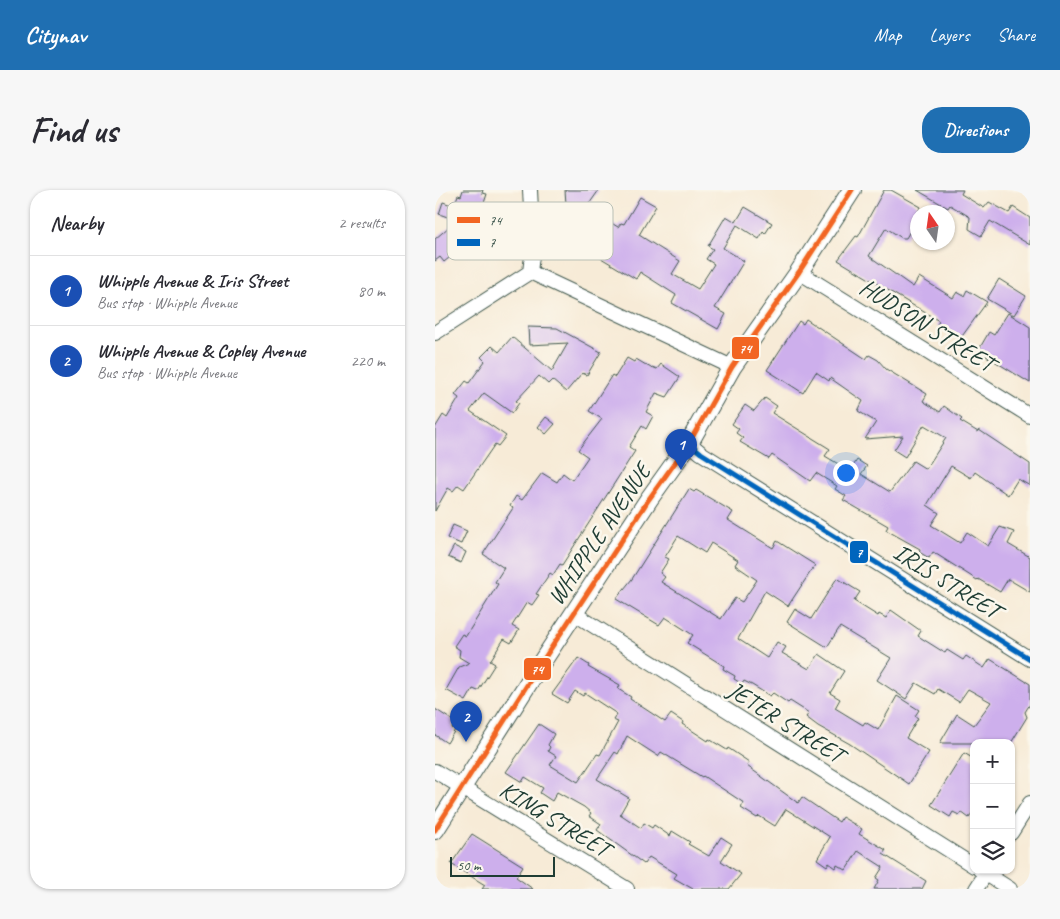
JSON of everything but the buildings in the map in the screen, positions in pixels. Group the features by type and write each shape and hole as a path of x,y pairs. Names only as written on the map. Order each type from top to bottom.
{"main road":[{"name":"WHIPPLE AVENUE","path":"435,830 460,787 485,754 536,671 649,499 689,443 732,367 799,272 852,190"}],"street":[{"path":"435,334 530,272 532,260"},
{"path":"530,272 732,367"},
{"name":"HUDSON STREET","path":"799,272 1030,416"},
{"name":"IRIS STREET","path":"689,443 701,453 1030,659"},
{"name":"JETER STREET","path":"575,614 970,863"},
{"name":"KING STREET","path":"435,771 627,889"},
{"path":"1014,829 1030,803"},
{"path":"976,889 984,874"},
{"path":"989,874 1010,889"}],"transit line":[{"name":"74","path":"435,830 536,671 649,499 689,443 732,367 799,272 852,190"},
{"name":"7","path":"689,443 701,453 1030,659"}],"place":[{"name":"Whipple Avenue & Iris Street","path":"681,470"},
{"name":"Whipple Avenue & Copley Avenue","path":"466,742"}]}
